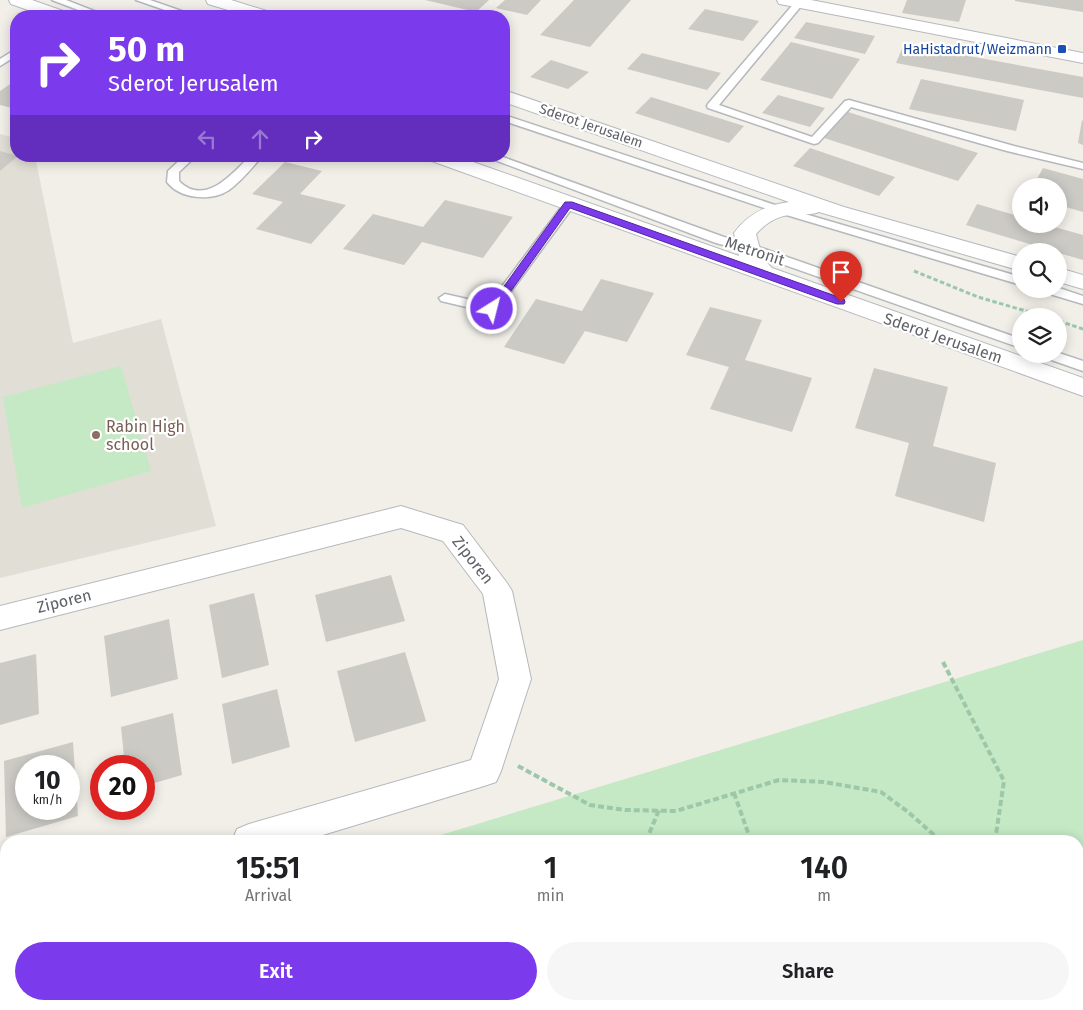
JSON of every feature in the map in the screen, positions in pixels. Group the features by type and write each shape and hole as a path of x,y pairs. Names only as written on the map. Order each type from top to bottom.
{"main road":[{"path":"17,0 44,10"},
{"path":"214,0 245,10"},
{"path":"792,1 1083,58"},
{"name":"Sderot Jerusalem","path":"510,98 837,211 1012,261"},
{"name":"Sderot Jerusalem","path":"452,162 1083,387"},
{"path":"766,275 752,261 746,247 745,233 754,222 777,209 802,207 837,211"},
{"path":"1067,277 1083,282"},
{"name":"Ziporen","path":"0,618 401,517 453,533 497,591 515,679 484,770 269,835"}],"lane":[{"path":"57,0 85,10"},
{"path":"142,0 173,10"},
{"path":"792,1 712,106 814,141 849,103 1011,150 1083,166"},
{"path":"510,120 777,209 1012,278"},
{"path":"184,162 174,171 173,182 181,190 195,193 224,188 251,162"},
{"name":"Metronit","path":"506,162 720,240 746,247 1012,341"},
{"path":"445,298 492,309 568,204"},
{"path":"1067,295 1083,300"},
{"path":"1067,361 1083,366"}],"path":[{"path":"1067,324 1083,329"},
{"path":"943,662 1004,781 996,835"},
{"path":"491,751 590,805 625,810 676,811 779,780 824,782 881,792 908,812 933,835"},
{"path":"734,793 749,835"},
{"path":"649,835 659,810"}],"shaded area":[{"name":"Rabin High school","path":"0,134 10,136 10,162 36,162 73,343 161,319 216,526 0,578"}],"green space":[{"path":"121,366 151,471 22,508 3,397"},
{"path":"1083,640 1083,835 441,835"}],"building":[{"path":"425,0 489,0 478,10 468,10"},
{"path":"505,0 541,0 527,15 496,8"},
{"path":"574,0 631,0 590,47 540,35"},
{"path":"907,0 966,0 959,22 902,13"},
{"path":"1083,0 1083,12 1015,1"},
{"path":"705,9 759,21 743,41 688,29"},
{"path":"806,22 875,36 865,54 794,38"},
{"path":"791,42 860,59 832,99 760,80"},
{"path":"904,44 1083,77 1083,98 896,63"},
{"path":"642,53 721,73 707,90 627,69"},
{"path":"551,60 589,72 568,89 530,77"},
{"path":"921,79 1024,100 1016,131 909,109"},
{"path":"10,84 10,108 0,105 0,91"},
{"path":"778,95 825,108 810,127 762,113"},
{"path":"651,97 744,126 729,143 635,113"},
{"path":"848,112 978,153 958,181 824,138"},
{"path":"1083,121 1083,145 1078,143"},
{"path":"810,148 895,177 879,196 793,166"},
{"path":"0,151 10,154 11,162 0,171"},
{"path":"285,162 322,171 300,194 346,205 311,244 256,229 283,202 252,194"},
{"path":"1043,168 1083,179 1083,212 1067,207 1067,178 1037,178"},
{"path":"445,200 513,217 483,258 422,242 404,265 343,249 373,214 423,227"},
{"path":"977,204 1012,214 1012,233 1067,233 1067,230 1083,235 1083,260 1067,255 1067,243 1026,243 966,225"},
{"path":"601,279 654,293 627,342 585,331 564,364 504,347 536,299 582,311"},
{"path":"710,307 762,320 745,360 812,378 792,432 710,409 729,367 686,355"},
{"path":"874,368 948,387 933,446 996,463 984,522 895,496 909,443 855,428"},
{"path":"391,575 405,621 326,642 315,595"},
{"path":"254,593 269,665 222,678 209,605"},
{"path":"169,619 178,679 111,697 104,636"},
{"path":"405,652 426,721 355,742 337,671"},
{"path":"36,654 39,714 0,725 0,663"},
{"path":"277,689 290,747 232,764 222,704"},
{"path":"173,713 182,775 155,783 155,755 124,755 121,727"},
{"path":"73,742 74,755 26,755"},
{"path":"15,758 15,820 64,820 13,835 6,835 4,761"}],"place":[{"name":"HaHistadrut/Weizmann","path":"1062,49"},
{"name":"Rabin High school","path":"96,435"}],"route":[{"path":"492,309 568,204 841,302"}]}
